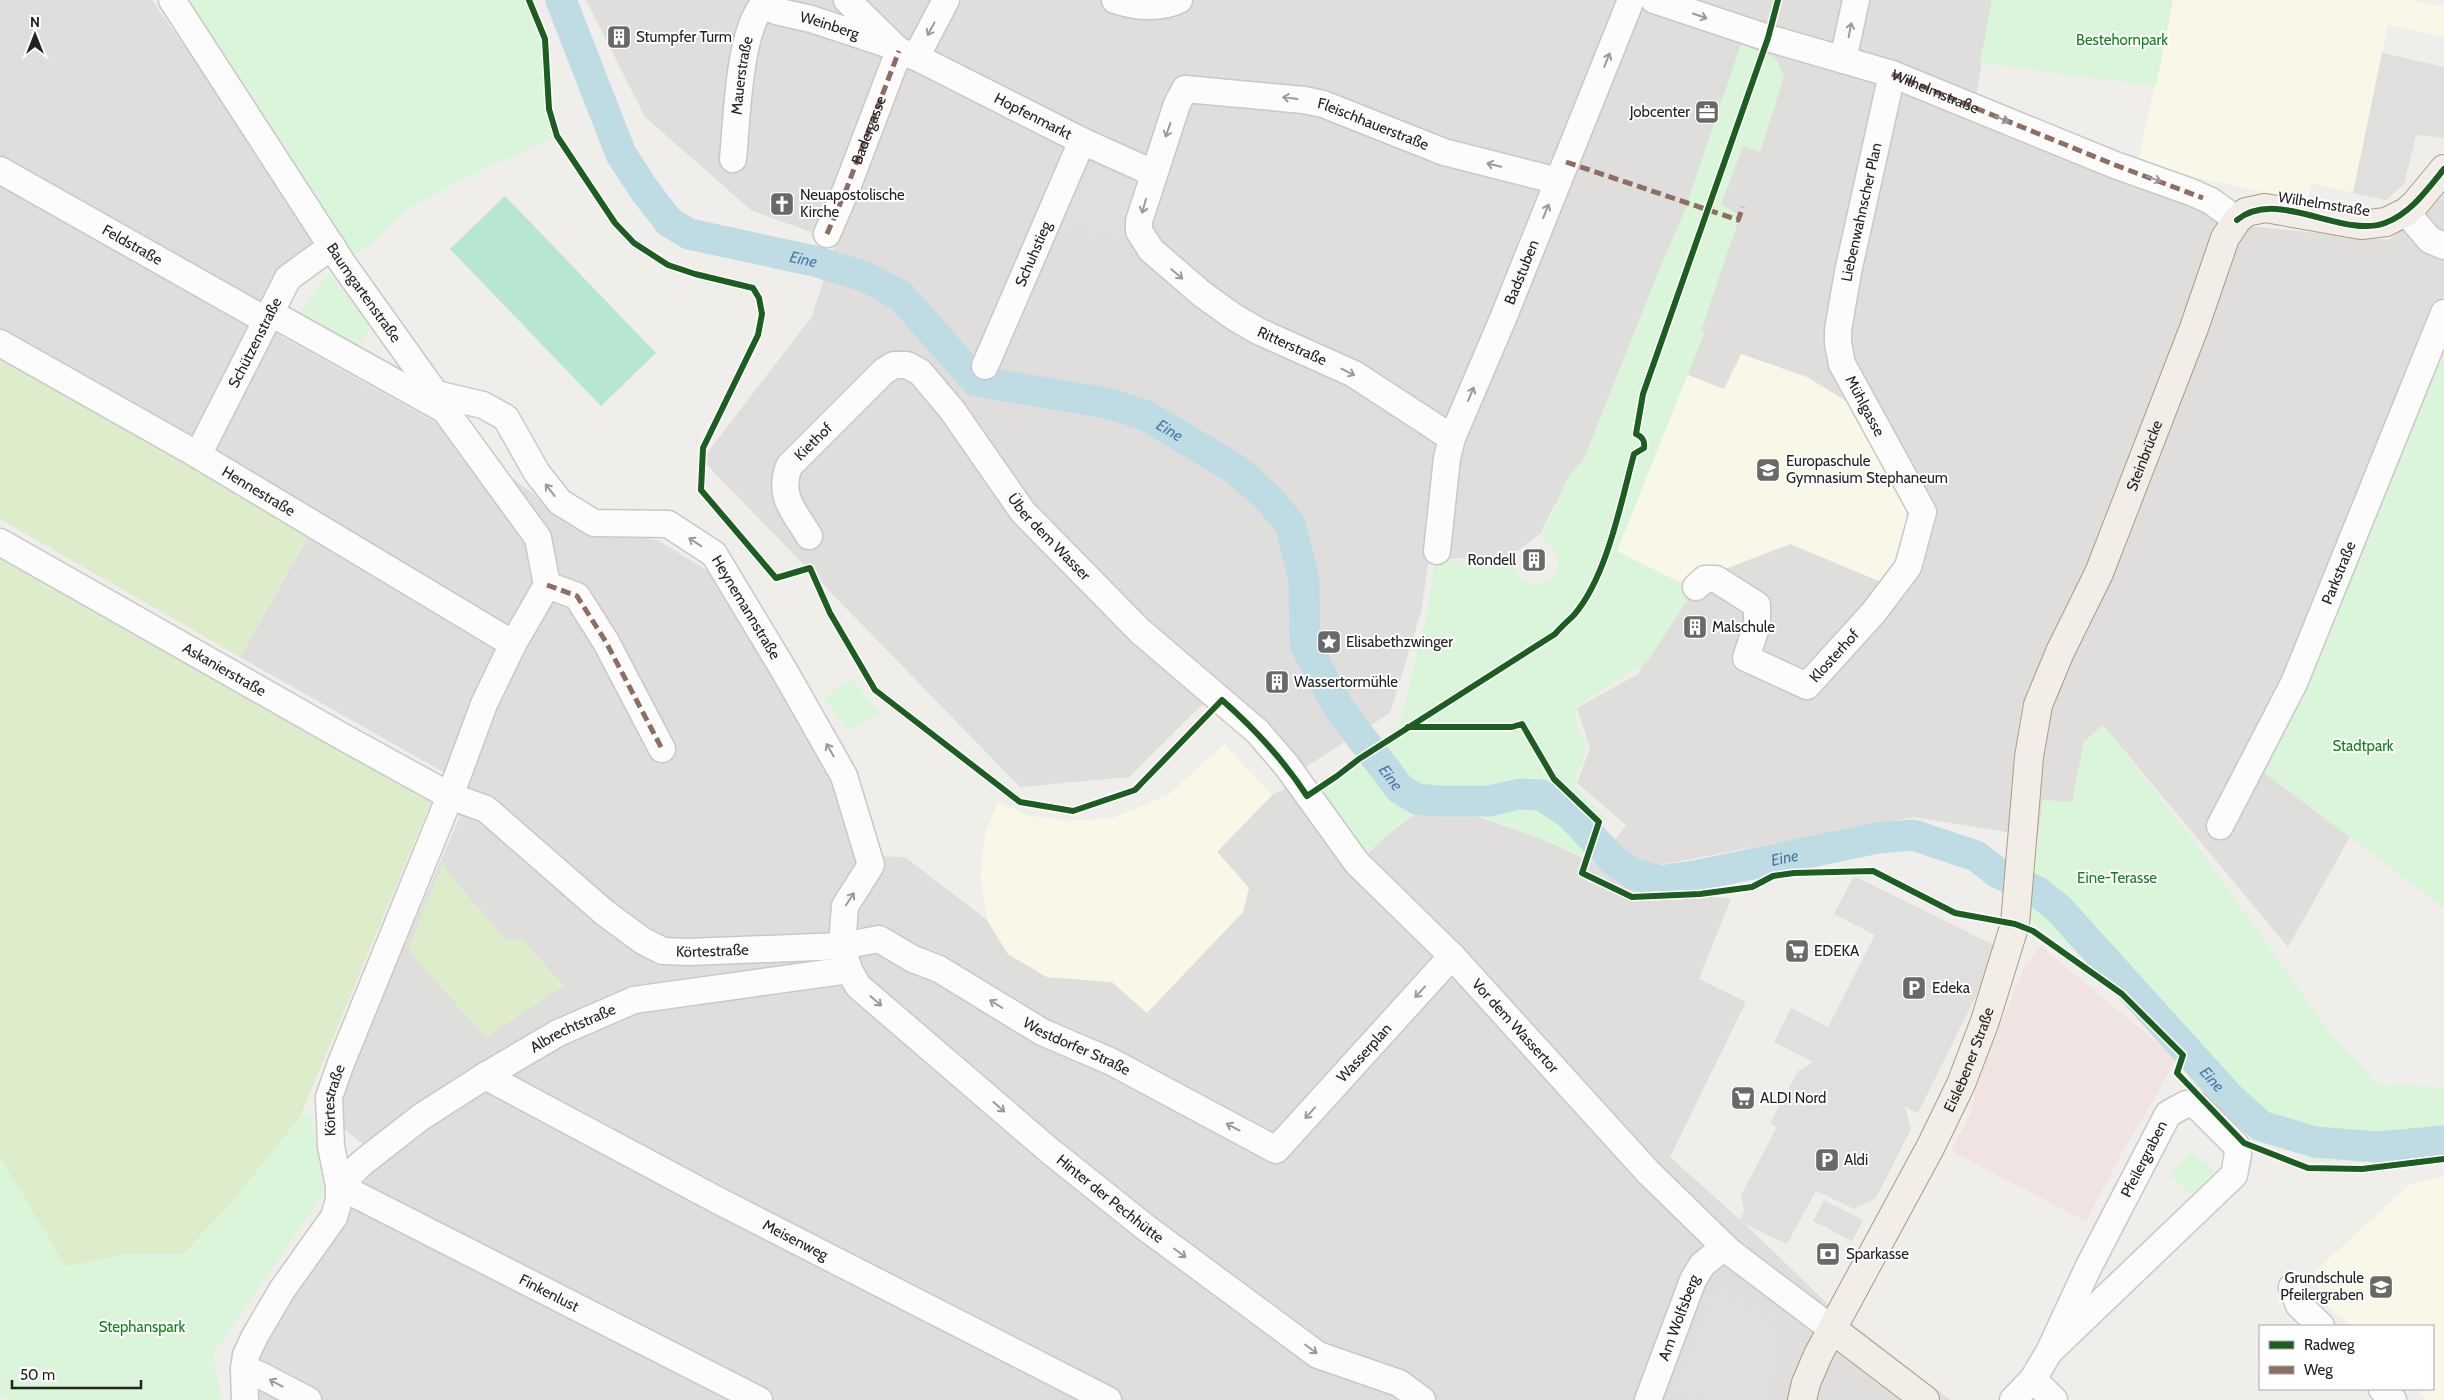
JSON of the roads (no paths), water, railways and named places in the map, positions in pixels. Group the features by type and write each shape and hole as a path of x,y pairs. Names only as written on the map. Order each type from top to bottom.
{"main road":[{"path":"2406,212 2444,169"},
{"name":"Wilhelmstraße","path":"2237,220 2246,212 2265,208 2361,225 2373,225 2386,222 2406,212"},
{"name":"Steinbrücke","path":"2044,690 2099,573 2194,328 2225,238 2237,220"},
{"name":"Eislebener Straße","path":"1802,1400 1811,1370 1931,1146 1961,1084 2002,969 2011,941 2016,913 2030,750 2035,718 2044,690"},
{"path":"1832,1329 1925,1400"}],"street":[{"name":"Baumgartenstraße","path":"172,0 332,246 440,402 538,538 547,585"},
{"name":"Weinberg","path":"769,0 776,11 811,19 903,52"},
{"name":"Mauerstraße","path":"733,159 749,30 760,6 769,0"},
{"name":"Weinberg","path":"848,0 903,52"},
{"name":"Badergasse","path":"827,234 903,52 946,0"},
{"path":"1115,0 1125,3 1160,6 1179,0"},
{"name":"Badstuben","path":"1437,551 1447,458 1452,438 1631,0"},
{"name":"Wilhelmstraße","path":"1654,0 1768,38 1892,74 2115,165 2197,195 2218,206 2237,220"},
{"path":"1843,60 1856,0"},
{"name":"Hopfenmarkt","path":"903,52 1082,141 1153,173"},
{"name":"Liebenwahnscher Plan","path":"1839,352 1838,330 1848,272 1892,74"},
{"name":"Fleischhauerstraße","path":"1153,173 1177,104 1186,89 1304,100 1322,104 1451,154 1558,181"},
{"name":"Schuhstieg","path":"985,366 1082,141"},
{"name":"Feldstraße","path":"0,170 269,317 440,402"},
{"name":"Ritterstraße","path":"1153,173 1139,221 1139,231 1151,250 1178,274 1234,317 1258,331 1354,374 1452,438"},
{"path":"2406,212 2430,240 2444,246"},
{"name":"Schützenstraße","path":"198,455 288,278 332,246"},
{"name":"Parkstraße","path":"2220,826 2294,683 2444,313"},
{"name":"Hennestraße","path":"0,343 198,455 514,644"},
{"name":"Mühlgasse","path":"1839,352 1842,364 1923,512"},
{"name":"Kiethof","path":"809,536 788,501 783,483 789,466 884,371 894,365"},
{"name":"Über dem Wasser","path":"894,365 907,365 920,372 952,410 1023,512 1140,631 1222,700"},
{"name":"Heynemannstraße","path":"440,402 483,405 506,418 537,473 560,502 594,523 668,524 714,554 785,672 844,776 871,866 845,906 846,958"},
{"name":"Klosterhof","path":"1696,587 1705,579 1716,579 1757,605 1757,625 1746,658 1806,686 1874,612 1908,567 1923,512"},
{"name":"Askanierstraße","path":"0,542 450,796"},
{"path":"547,585 577,596 606,642 662,749"},
{"name":"Körtestraße","path":"245,1400 244,1369 246,1355 282,1290 334,1216 339,1200 339,1186 331,1146 329,1097 450,796 484,704 514,644 547,585"},
{"name":"Vor dem Wassertor","path":"1222,700 1258,732 1287,766 1357,864 1452,956 1648,1172 1724,1246 1832,1329"},
{"name":"Körtestraße","path":"450,796 486,809 605,913 644,941 663,951 846,958 879,939"},
{"name":"Westdorfer Straße","path":"879,939 913,959 939,969 1042,1032 1112,1062 1276,1150"},
{"name":"Wasserplan","path":"1276,1150 1452,956"},
{"name":"Albrechtstraße","path":"339,1186 362,1163 421,1117 558,1033 634,1000 846,958"},
{"name":"Hinter der Pechhütte","path":"846,958 858,986 1050,1151 1145,1226 1318,1355 1400,1382 1422,1400"},
{"name":"Meisenweg","path":"485,1076 719,1201 1108,1400"},
{"name":"Pfeilergraben","path":"2013,1400 2033,1379 2049,1352 2089,1266 2168,1114 2186,1104 2196,1105 2236,1145 2238,1154 2234,1175 2049,1352"},
{"name":"Finkenlust","path":"339,1186 755,1399"},
{"name":"Am Wolfsberg","path":"1648,1400 1693,1280 1702,1265 1724,1246"},
{"path":"2292,1286 2299,1304 2319,1325"},
{"path":"244,1369 260,1375 308,1400"},
{"path":"2033,1379 2054,1400"},
{"path":"2383,1390 2393,1400"}],"waterway":[{"name":"Eine","path":"561,0 621,154 645,191 669,222 689,234 814,261 866,277 901,296 976,381 1106,403 1145,415 1237,470 1269,499 1290,524 1304,579 1305,644 1338,707 1400,789 1417,799 1439,801 1489,801 1520,794 1541,795 1570,814 1614,861 1634,874 1660,881 1699,875 1878,838 1913,835 1976,856 1998,873 2038,892 2059,909 2229,1097 2261,1126 2315,1142 2377,1147 2444,1141"}],"place":[{"name":"Stumpfer Turm","path":"619,37"},
{"name":"Jobcenter","path":"1707,112"},
{"name":"Neuapostolische Kirche","path":"782,204"},
{"name":"Europaschule Gymnasium Stephaneum","path":"1768,470"},
{"name":"Rondell","path":"1534,560"},
{"name":"Malschule","path":"1695,627"},
{"name":"Elisabethzwinger","path":"1329,642"},
{"name":"Wassertormühle","path":"1277,682"},
{"name":"EDEKA","path":"1797,951"},
{"name":"Edeka","path":"1914,988"},
{"name":"ALDI Nord","path":"1743,1098"},
{"name":"Aldi","path":"1827,1160"},
{"name":"Sparkasse","path":"1828,1254"},
{"name":"Grundschule Pfeilergraben","path":"2381,1287"}],"park label":[{"name":"Bestehornpark","path":"2122,40"},
{"name":"Stadtpark","path":"2363,746"},
{"name":"Eine-Terasse","path":"2117,878"},
{"name":"Stephanspark","path":"142,1327"}]}
